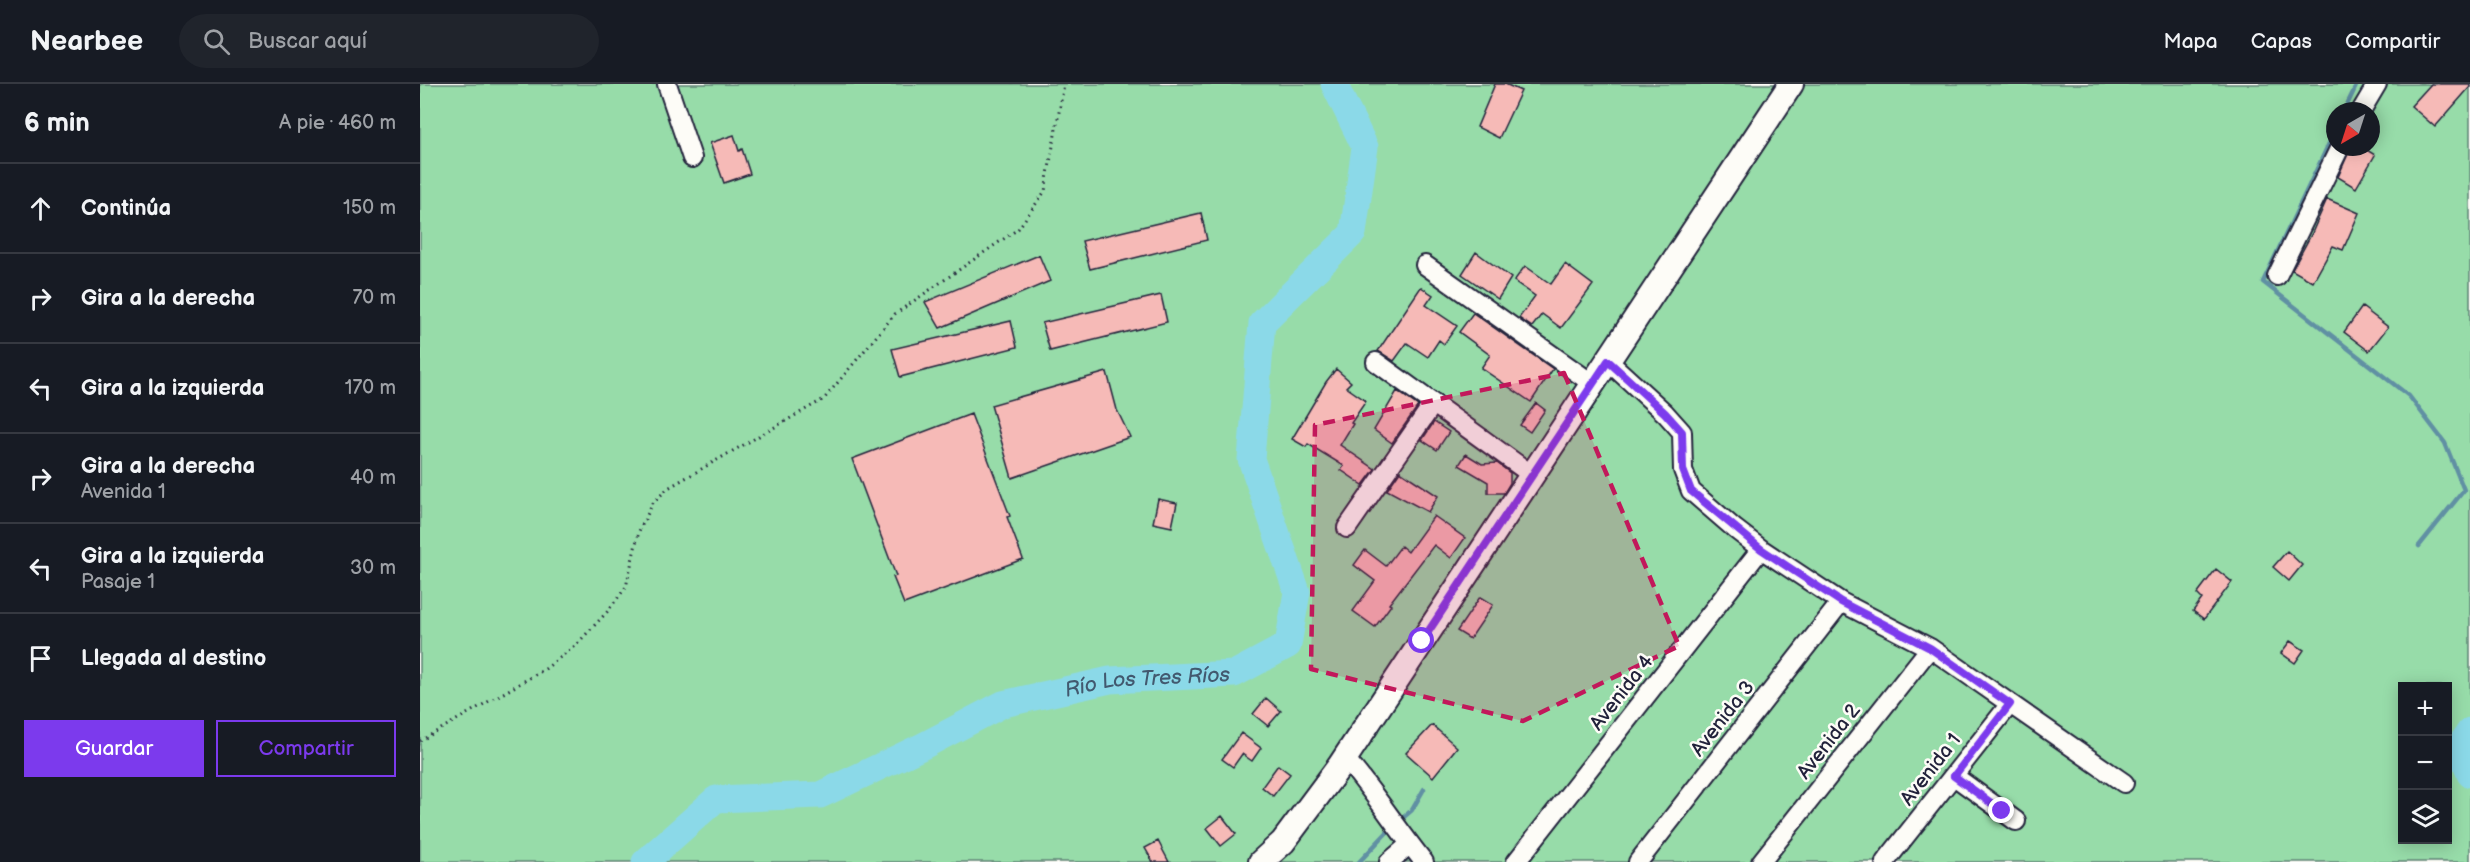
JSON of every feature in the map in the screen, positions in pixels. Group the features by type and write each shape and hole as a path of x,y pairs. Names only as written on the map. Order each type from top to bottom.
{"main road":[{"path":"1261,862 1283,842 1303,818 1345,758 1791,84"}],"street":[{"path":"667,84 692,159"},
{"path":"2366,102 2377,84"},
{"path":"2277,276 2336,156"},
{"path":"1425,265 1593,384"},
{"path":"1608,361 1665,413 1682,432 1683,470 1691,491 1761,549 1841,602 1930,648 2124,783"},
{"path":"1376,362 1533,474"},
{"path":"1347,528 1433,404"},
{"name":"Avenida 4","path":"1516,862 1761,549"},
{"name":"Avenida 3","path":"1638,862 1841,602"},
{"name":"Avenida 2","path":"1761,862 1930,648"},
{"name":"Avenida 1","path":"1885,862 2010,704"},
{"path":"1345,758 1374,792 1424,862"},
{"path":"1954,776 2004,817"},
{"path":"1389,862 1410,844"}],"path":[{"path":"420,741 545,669 576,645 607,612 626,587 639,531 653,503 668,488 824,399 895,314 1018,229 1045,191 1064,84"}],"highlighted area":[{"path":"1564,373 1679,646 1523,721 1311,669 1315,425"}],"green space":[{"path":"420,84 2470,84 2470,862 420,862"}],"building":[{"path":"1495,84 1505,84 1521,91 1499,138 1477,127"},
{"path":"2431,84 2470,84 2470,87 2435,127 2411,106"},
{"path":"734,135 739,151 742,149 750,174 724,183 710,143"},
{"path":"2347,156 2374,156 2356,188 2338,177"},
{"path":"2327,199 2359,213 2343,250 2333,246 2313,282 2292,270"},
{"path":"1201,213 1207,240 1090,269 1082,241"},
{"path":"1476,252 1511,278 1498,299 1462,274"},
{"path":"1039,255 1050,281 940,328 925,302"},
{"path":"1565,264 1593,285 1561,328 1542,314 1532,327 1519,318 1535,296 1514,281 1525,266 1551,284"},
{"path":"1421,287 1433,295 1426,305 1457,326 1444,344 1439,340 1428,357 1407,343 1394,361 1378,351"},
{"path":"1161,295 1167,322 1050,351 1042,323"},
{"path":"2362,307 2388,327 2369,351 2344,332"},
{"path":"1473,313 1553,369 1531,402 1481,368 1490,355 1459,332"},
{"path":"1011,321 1017,347 900,377 892,349"},
{"path":"1336,369 1351,382 1346,387 1366,401 1340,445 1375,469 1363,485 1341,470 1344,466 1308,444 1306,447 1292,439"},
{"path":"1107,372 1117,410 1130,437 1012,478 991,405"},
{"path":"1397,391 1418,406 1392,443 1374,430"},
{"path":"1536,403 1545,410 1530,432 1520,425"},
{"path":"971,414 1010,516 1007,517 1023,559 904,604 893,577 896,576 852,459"},
{"path":"1434,422 1449,432 1437,450 1422,440"},
{"path":"1466,454 1482,464 1497,463 1510,473 1510,483 1504,493 1488,493 1488,482 1459,465"},
{"path":"1400,471 1438,496 1428,512 1387,490"},
{"path":"1158,499 1177,503 1172,527 1153,523"},
{"path":"1434,516 1465,538 1451,558 1434,545 1389,604 1391,605 1375,627 1353,611 1375,581 1354,565 1365,550 1386,566 1401,546 1408,552"},
{"path":"2287,551 2302,565 2289,581 2273,567"},
{"path":"2216,569 2232,582 2204,619 2193,611 2202,599 2197,594"},
{"path":"1480,597 1493,605 1470,639 1457,631"},
{"path":"2290,641 2304,650 2295,663 2281,653"},
{"path":"1266,698 1281,711 1268,726 1253,714"},
{"path":"1432,725 1457,747 1433,777 1406,753"},
{"path":"1241,733 1261,748 1252,761 1242,754 1233,767 1222,759"},
{"path":"1278,765 1290,774 1273,796 1262,787"},
{"path":"1222,816 1236,834 1221,846 1207,828"},
{"path":"1158,841 1169,862 1153,862 1145,848"}],"waterway":[{"name":"Río Los Tres Ríos","path":"645,862 716,799 820,795 923,746 1003,704 1110,680 1234,674 1288,645 1297,592 1251,459 1262,323 1353,233 1365,147 1334,84"},
{"path":"2348,102 2357,84"},
{"path":"2326,150 2263,282 2409,396 2445,443 2464,490 2419,546"},
{"path":"2470,731 2460,746 2470,774"},
{"path":"1398,822 1412,810 1424,789"},
{"path":"1359,862 1392,827"}],"route":[{"path":"1422,641 1608,361 1635,384 1682,432 1683,470 1691,491 1735,529 1841,602 1930,648 2010,704 1954,776 2002,811"}]}
